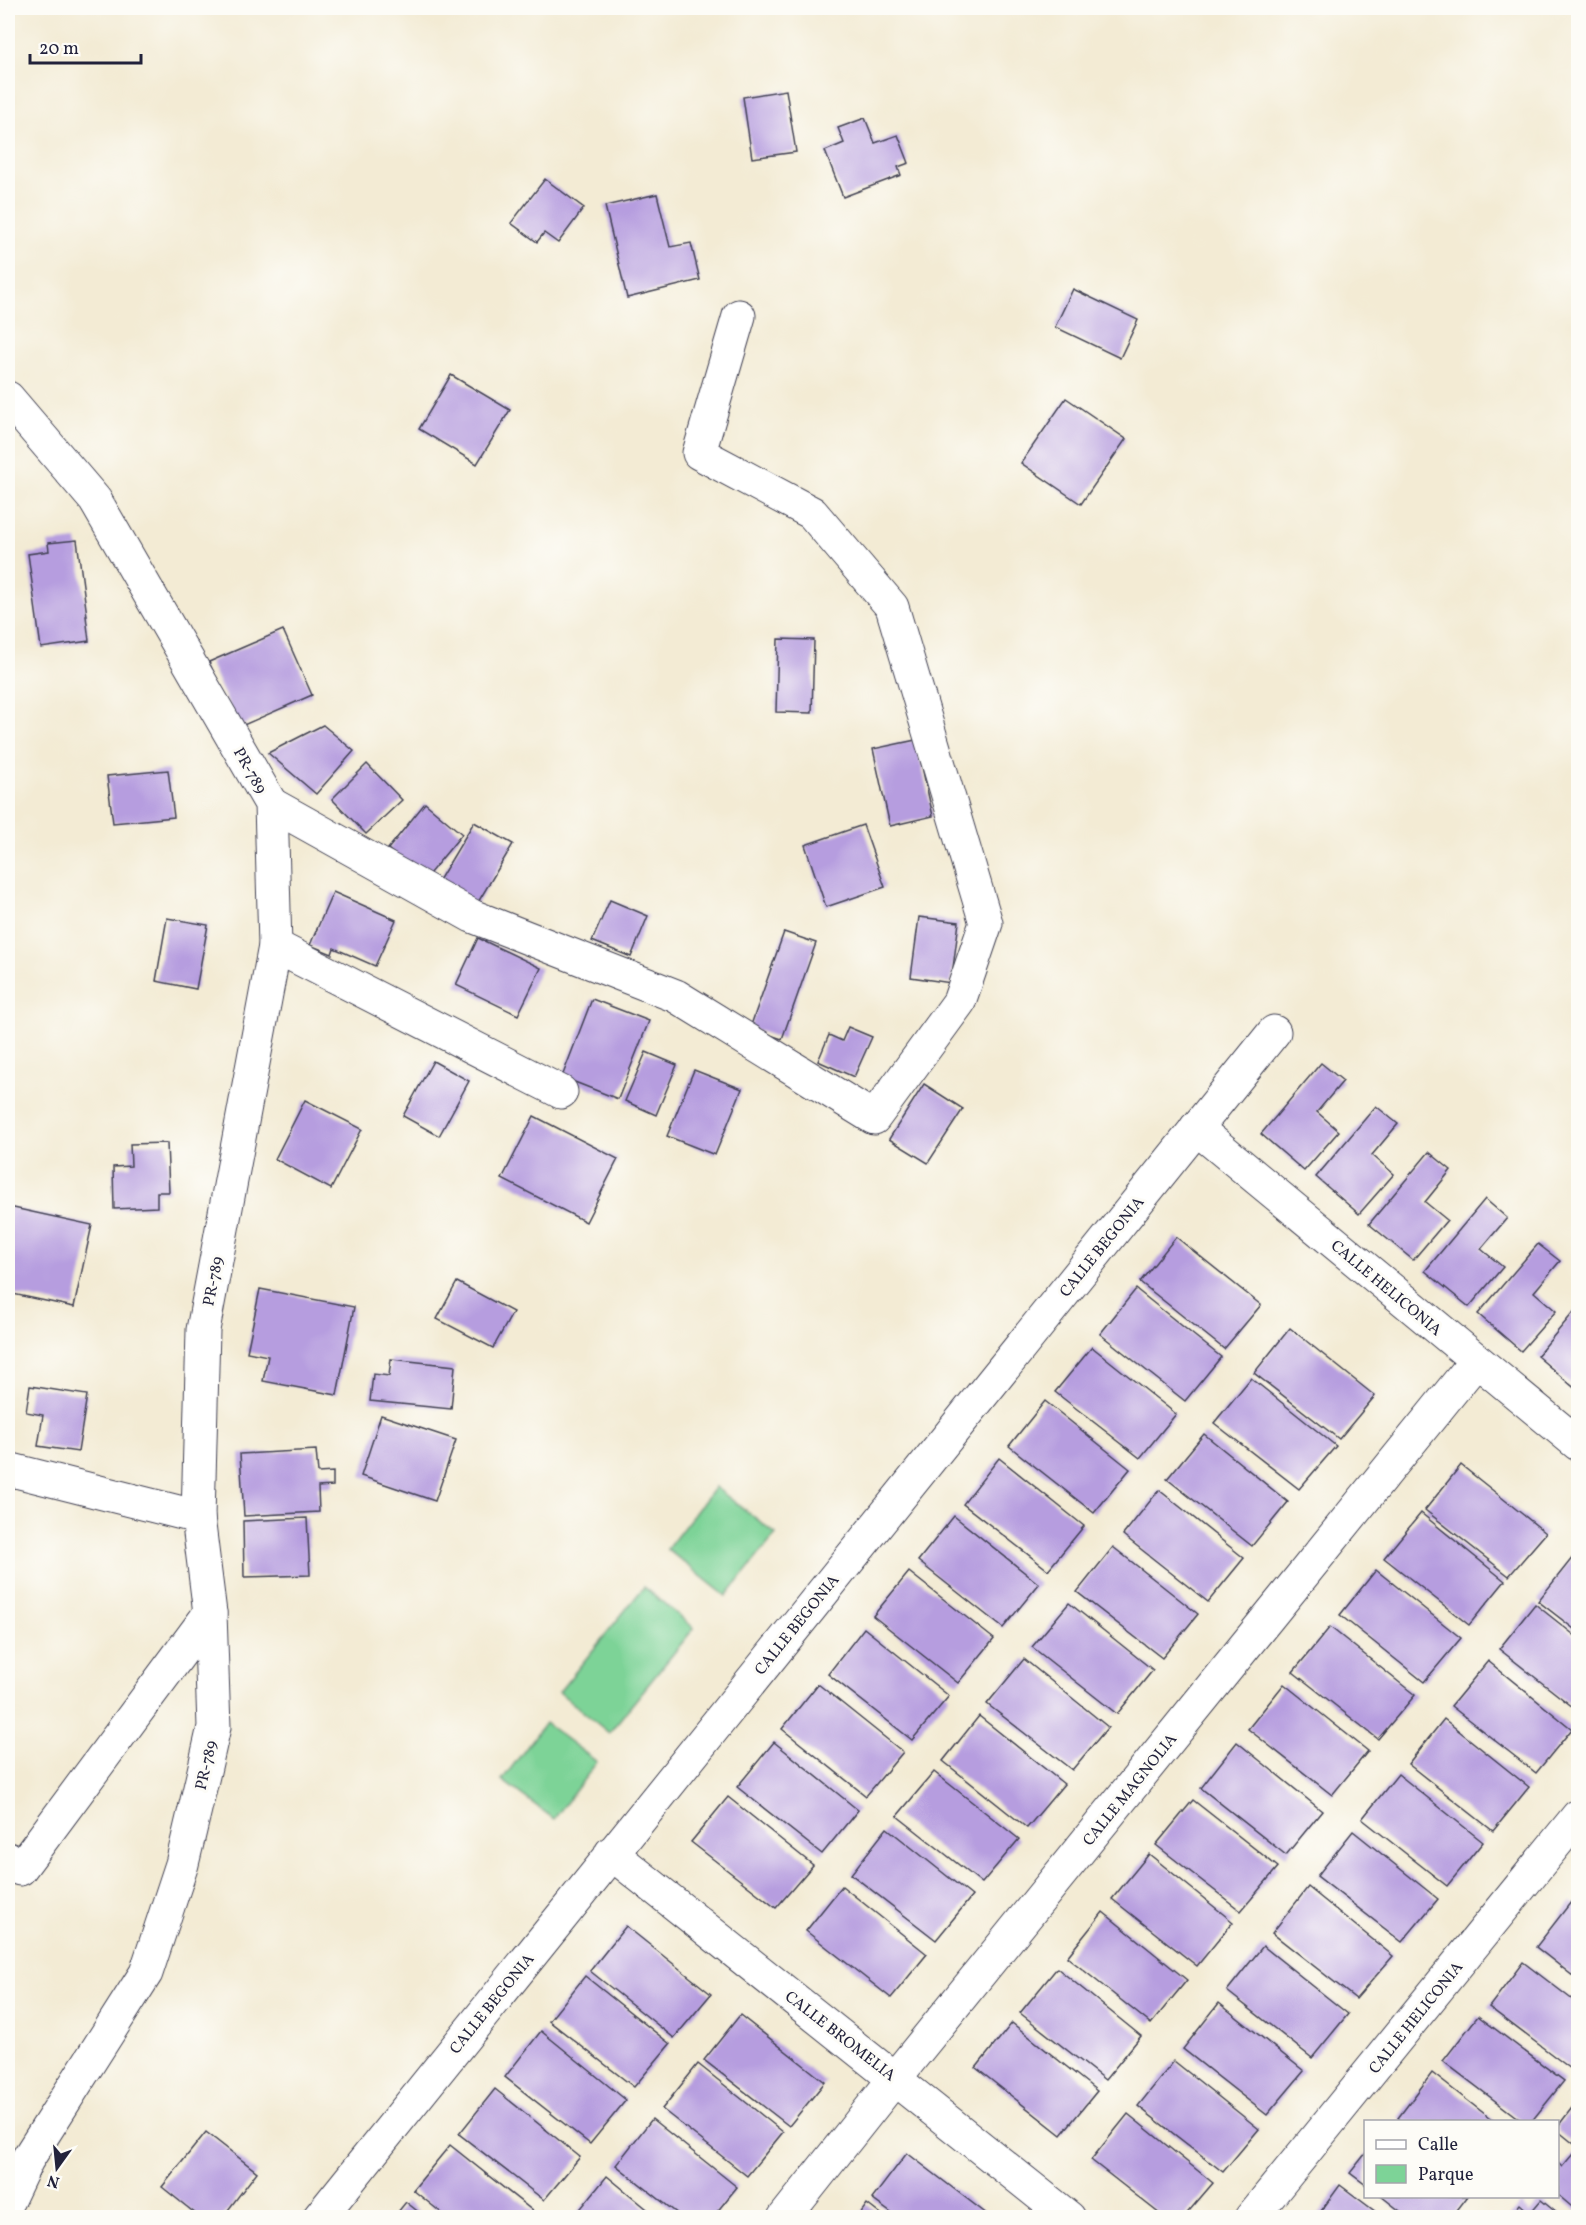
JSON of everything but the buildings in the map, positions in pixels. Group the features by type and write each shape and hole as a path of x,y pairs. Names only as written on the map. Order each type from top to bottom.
{"street":[{"path":"271,804 472,916 676,996 874,1118 959,1002 986,922 892,607 812,513 699,453 739,316"},
{"name":"PR-789","path":"8,398 95,500 271,804 275,946 202,1330 198,1517 210,1613 214,1727 182,1864 146,1973 27,2160 8,2200"},
{"path":"275,946 561,1092"},
{"name":"CALLE BEGONIA","path":"319,2217 1274,1032"},
{"name":"CALLE HELICONIA","path":"1196,1128 1578,1444"},
{"name":"CALLE MAGNOLIA","path":"784,2217 1476,1361"},
{"path":"8,1469 198,1517"},
{"path":"8,1859 20,1869 210,1613"},
{"name":"CALLE HELICONIA","path":"1251,2217 1578,1816"},
{"name":"CALLE BROMELIA","path":"611,1853 1070,2217"}],"green space":[{"path":"715,1487 776,1534 726,1596 667,1549"},
{"path":"644,1587 694,1628 609,1733 559,1692"},
{"path":"545,1723 597,1762 554,1819 502,1780"}]}
